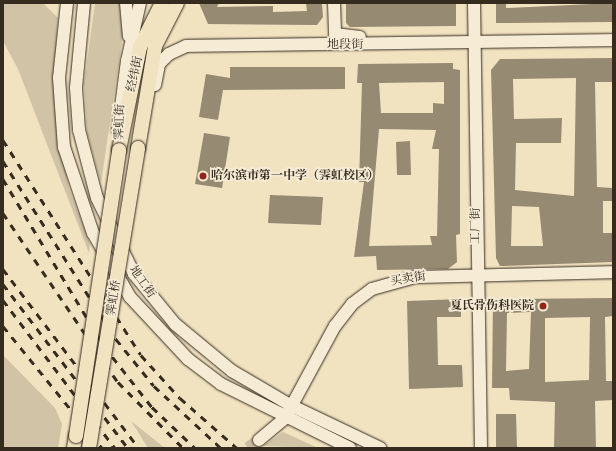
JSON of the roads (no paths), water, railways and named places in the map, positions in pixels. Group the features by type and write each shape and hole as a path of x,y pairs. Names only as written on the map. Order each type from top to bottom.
{"main road":[{"name":"地工街","path":"66,3 59,65 63,140 77,194 93,233 130,297 188,359 234,392 285,418 350,448"},
{"name":"地工街","path":"84,3 76,88 79,130 97,198 134,274 196,344 232,371 292,406 380,448"},
{"name":"霁虹街","path":"126,3 130,47"},
{"name":"霁虹街","path":"119,150 121,100 130,47 140,3"},
{"name":"经纬街","path":"119,150 140,47 162,3"},
{"name":"经纬街","path":"150,65 163,27 177,3"},
{"path":"334,3 335,34 367,37 382,45"},
{"name":"工厂街","path":"474,3 476,273 481,448"},
{"name":"地段街","path":"138,142 146,126 159,64 178,49 382,45 474,41 613,40"},
{"name":"霁虹街","path":"138,142 150,65"},
{"name":"霁虹桥","path":"89,448 138,142"},
{"name":"霁虹桥","path":"75,445 119,150"},
{"name":"买卖街","path":"259,440 285,418 335,326 361,296 399,278 476,273 613,272"}],"tunnel":[{"path":"248,448 259,440"}],"railway":[{"path":"3,140 141,355 180,398 237,448"},
{"path":"3,161 116,339 154,386 221,448"},
{"path":"3,179 104,346 152,407 195,448"},
{"path":"3,213 118,382 183,448"},
{"path":"3,269 139,448"},
{"path":"3,284 128,448"},
{"path":"3,300 115,448"},
{"path":"3,326 102,448"}],"place":[{"name":"哈尔滨市第一中学（霁虹校区）","path":"203,176"},
{"name":"夏氏骨伤科医院","path":"543,306"}]}
